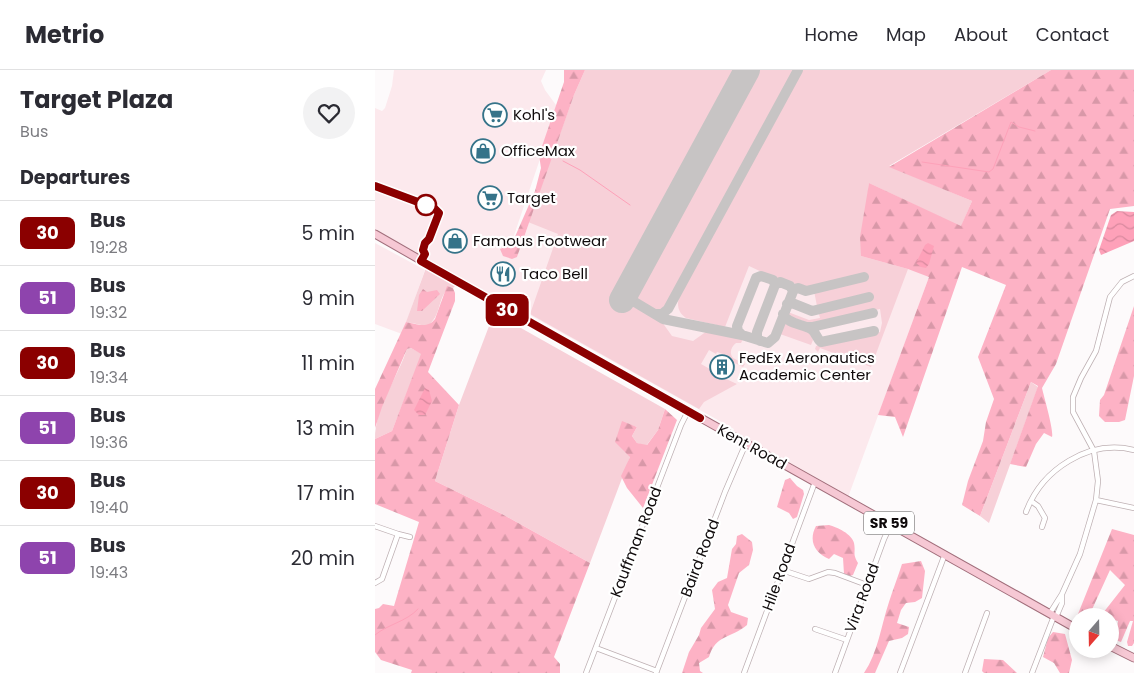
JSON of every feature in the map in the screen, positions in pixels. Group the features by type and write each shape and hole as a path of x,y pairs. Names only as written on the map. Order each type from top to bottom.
{"main road":[{"name":"Kent Road","path":"375,234 1069,624"},
{"path":"1119,650 1134,658"}],"street":[{"path":"1032,673 1054,615 1062,604 1062,594 1081,554 1096,500 1098,482 1094,451 1073,412 1073,397 1096,351 1110,297 1122,282 1134,276"},
{"name":"Kauffman Road","path":"586,673 677,434 688,410"},
{"name":"Baird Road","path":"657,672 725,492 746,443"},
{"path":"1026,512 1047,477 1075,458 1116,446 1134,450"},
{"name":"Hile Road","path":"744,673 815,482"},
{"path":"1096,500 1134,508"},
{"path":"1031,501 1041,510 1045,518 1042,527"},
{"name":"Vira Road","path":"835,673 891,524"},
{"path":"375,526 410,537"},
{"path":"375,583 382,579 398,534"},
{"path":"899,673 945,554"},
{"path":"782,570 809,579 817,578 828,572 835,573 867,585"},
{"path":"965,673 987,613"},
{"path":"815,629 847,640"},
{"path":"596,648 657,672"}],"shaded area":[{"path":"394,70 546,70 541,81 556,105 555,115 507,256 517,257 574,95 585,70 1051,70 889,166 961,227 929,211 929,277 847,500 731,435 734,429 530,315 528,320 375,232 375,108 382,111 385,108 392,86"},
{"path":"585,70 741,70 617,298 662,322 672,336 693,341 707,331 743,339 741,343 734,345 731,352 733,358 745,364 743,367 728,360 726,355 717,352 716,354 709,350 701,364 737,384 704,402 699,409 530,314 558,234 528,222 574,95"},
{"path":"754,70 794,70 666,306 662,310 647,307 635,298 635,289"},
{"path":"802,70 1051,70 889,166 972,201 961,227 869,183 861,256 908,269 871,367 820,348 818,352 815,349 816,346 880,332 882,323 880,309 811,324 787,315 788,312 809,320 820,318 818,310 870,298 869,295 817,306 814,291 865,279 864,275 808,288 768,275 749,266 725,327 686,318 681,314 679,308 680,295"},
{"path":"375,243 425,270 402,334 375,324"},
{"path":"426,268 455,286 453,288 450,287 446,291 435,317 427,326 406,322"},
{"path":"494,313 665,409 658,430 646,446 637,443 632,436 637,427 622,422 630,457 590,563 502,514 435,481 459,405"},
{"path":"784,323 811,333 813,340 811,345 780,334"},
{"path":"411,348 422,354 392,431 375,439 382,404 407,349"},
{"path":"1031,382 1038,387 989,523 980,516"}],"green space":[{"path":"564,70 585,70 574,95 517,257 512,259 503,256 500,249 508,246 514,239 535,191 541,168 539,155 564,82"},
{"path":"1051,70 1134,70 1134,206 1110,209 1056,364 1042,388 1052,437 1044,433 1036,444 1026,467 1010,464 1038,386 1031,382 980,516 962,505 968,481 983,441 986,422 994,399 978,357 1006,285 962,267 903,437 895,417 878,415 929,277 861,256 860,237 869,183 961,226 972,201 889,167"},
{"path":"447,286 453,288 455,301 428,372 459,405 435,481 502,514 590,563 554,657 560,664 560,673 411,673 412,670 381,660 375,652 375,609 383,604 394,606 419,522 375,504 375,439 392,431 421,354 411,348 407,349 375,428 375,389 406,322 425,325 432,322 435,319"},
{"path":"423,289 427,292 437,290 440,294 422,311 417,311 419,295"},
{"path":"1134,306 1134,376 1125,420 1105,422 1099,416 1100,400 1104,395"},
{"path":"665,409 677,420 643,508 627,488 621,476 630,457 615,442 622,421 637,427 632,436 637,443 647,445 658,430"},
{"path":"790,478 803,490 804,494 797,517 793,519 789,513 777,507 785,480"},
{"path":"829,525 844,531 853,540 858,563 853,575 844,574 843,558 834,554 829,559 814,546 813,537 816,526"},
{"path":"1112,529 1134,535 1134,643 1132,646 1128,646 1127,642 1133,621 1130,621 1121,642 1119,641 1119,608 1107,608 1125,585 1110,570 1093,608 1080,608"},
{"path":"742,534 752,542 753,550 749,565 739,573 728,605 731,612 748,618 747,625 715,644 709,657 699,663 700,671 703,673 682,673 689,652 701,628 715,609 712,590 718,582 727,578 732,549 736,544 737,536"},
{"path":"921,561 925,571 922,598 915,602 906,603 901,610 897,623 909,627 908,634 902,638 889,641 875,673 864,673 876,648 902,564"},
{"path":"1053,632 1065,634 1069,649 1069,658 1072,660 1069,673 1060,673 1054,663 1043,657 1048,638"},
{"path":"984,659 1003,660 1017,673 984,673 982,671"}],"water":[{"path":"1117,211 1134,212 1134,241 1101,255 1099,250 1111,215"},
{"path":"928,243 934,246 926,268 916,263 925,245"},
{"path":"425,388 429,390 432,401 425,415 419,415 414,410"}],"waterway":[{"path":"922,162 989,172 993,169 1011,122 1019,127 1035,131"},
{"path":"563,161 580,170 630,205"},
{"path":"375,635 408,617 418,609"}],"taxiway":[{"path":"655,314 662,314 668,309 798,70"},
{"path":"742,335 738,331 737,326 756,278 761,276 773,280 775,285"},
{"path":"632,282 630,295 633,301 663,319 742,335 768,343 775,337 794,289 798,288 806,291 864,277"},
{"path":"760,341 757,338 757,332 775,285 780,282 790,286 793,291"},
{"path":"787,304 792,303 812,311 869,297"},
{"path":"806,327 873,313"},
{"path":"783,314 788,320 811,329 821,342 874,331"}],"runway":[{"path":"622,300 747,70"}],"bus line":[{"name":"30","path":"375,186 434,208 439,213 429,239 425,243 423,252 425,254 421,261 700,418"}],"place":[{"name":"Kohl's","path":"495,115"},
{"name":"OfficeMax","path":"483,151"},
{"name":"Target","path":"490,198"},
{"name":"Famous Footwear","path":"455,241"},
{"name":"Taco Bell","path":"503,274"},
{"name":"FedEx Aeronautics Academic Center","path":"722,367"}]}
